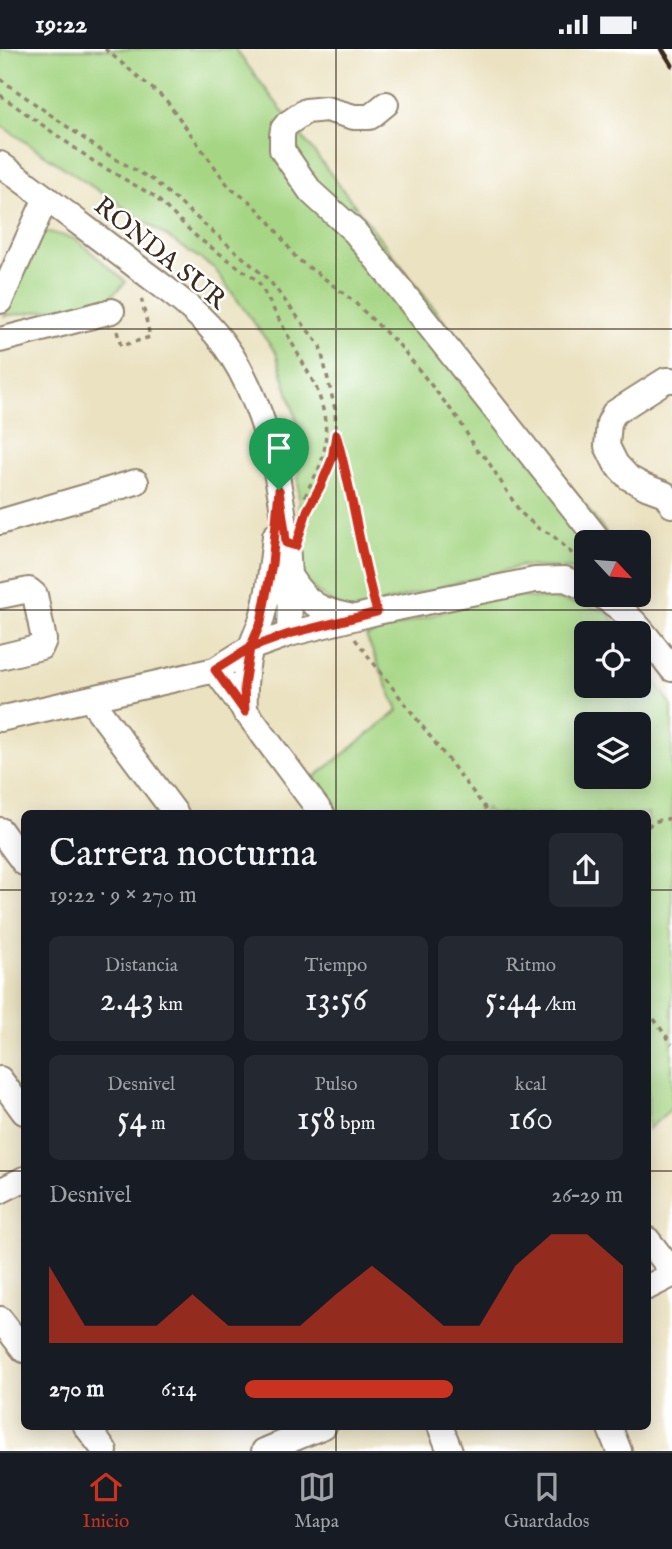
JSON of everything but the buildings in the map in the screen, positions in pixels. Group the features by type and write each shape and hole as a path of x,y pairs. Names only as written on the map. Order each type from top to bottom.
{"street":[{"path":"386,104 370,117 354,117 326,109 306,111 292,119 283,129 282,150 311,192 355,232 591,530"},
{"name":"RONDA SUR","path":"0,164 192,309 223,344 249,388 262,421 279,490 290,577 289,634"},
{"path":"0,301 46,198"},
{"path":"0,340 112,311"},
{"path":"672,380 666,380 614,413 609,423 607,446 616,464 629,478 665,494 672,505"},
{"path":"0,522 136,482"},
{"name":"RONDA SUR","path":"245,712 244,685 250,648 261,622 267,595 279,490"},
{"path":"290,577 299,592 311,603 339,615 357,617"},
{"path":"0,719 215,670 250,648 289,634 357,617 535,580 565,579 574,583"},
{"path":"0,596 29,590 35,594 44,640 41,647 0,657"},
{"path":"267,595 272,614 289,634"},
{"path":"618,607 634,620 672,669"},
{"path":"631,607 634,620"},
{"path":"215,670 319,810"},
{"path":"90,699 173,810"},
{"path":"0,830 21,859"},
{"path":"0,1079 21,1108"},
{"path":"0,1191 21,1180"},
{"path":"651,1244 672,1273 651,1285"},
{"path":"0,1319 21,1346"},
{"path":"89,1430 105,1451"},
{"path":"274,1443 312,1430"},
{"path":"442,1430 450,1451"},
{"path":"611,1430 619,1451"}],"path":[{"path":"105,49 166,100 230,188 253,203 297,258 352,300 400,346 459,420 477,451 486,458 520,512 538,529 551,534 574,555"},
{"path":"0,79 103,152 153,180 269,280 320,346 335,409 336,434 332,459 303,522"},
{"path":"0,95 96,163 153,196 198,238 258,281 322,402 326,440 321,463 303,503"},
{"path":"112,311 121,346 150,337 141,299"},
{"path":"336,434 347,473 366,573 357,617 488,810"},
{"path":"651,823 672,818"},
{"path":"651,1015 672,1044"}],"green space":[{"path":"0,49 235,49 604,530 574,530 574,569 521,566 348,612 321,595 299,571 298,425 276,353 214,268 0,125"},
{"path":"41,230 76,239 126,282 105,302 4,316"},
{"path":"498,595 562,600 574,603 574,607 607,611 614,621 574,621 574,698 651,698 651,675 672,706 672,1108 651,1126 651,810 337,810 312,779 398,711 366,636"}],"railway":[{"path":"662,49 672,65"}],"route":[{"path":"279,490 272,564 261,622 250,648 215,670 245,712 244,685 250,648 289,634 377,612 336,434 332,459 307,511 296,546 286,543 279,490"}]}
